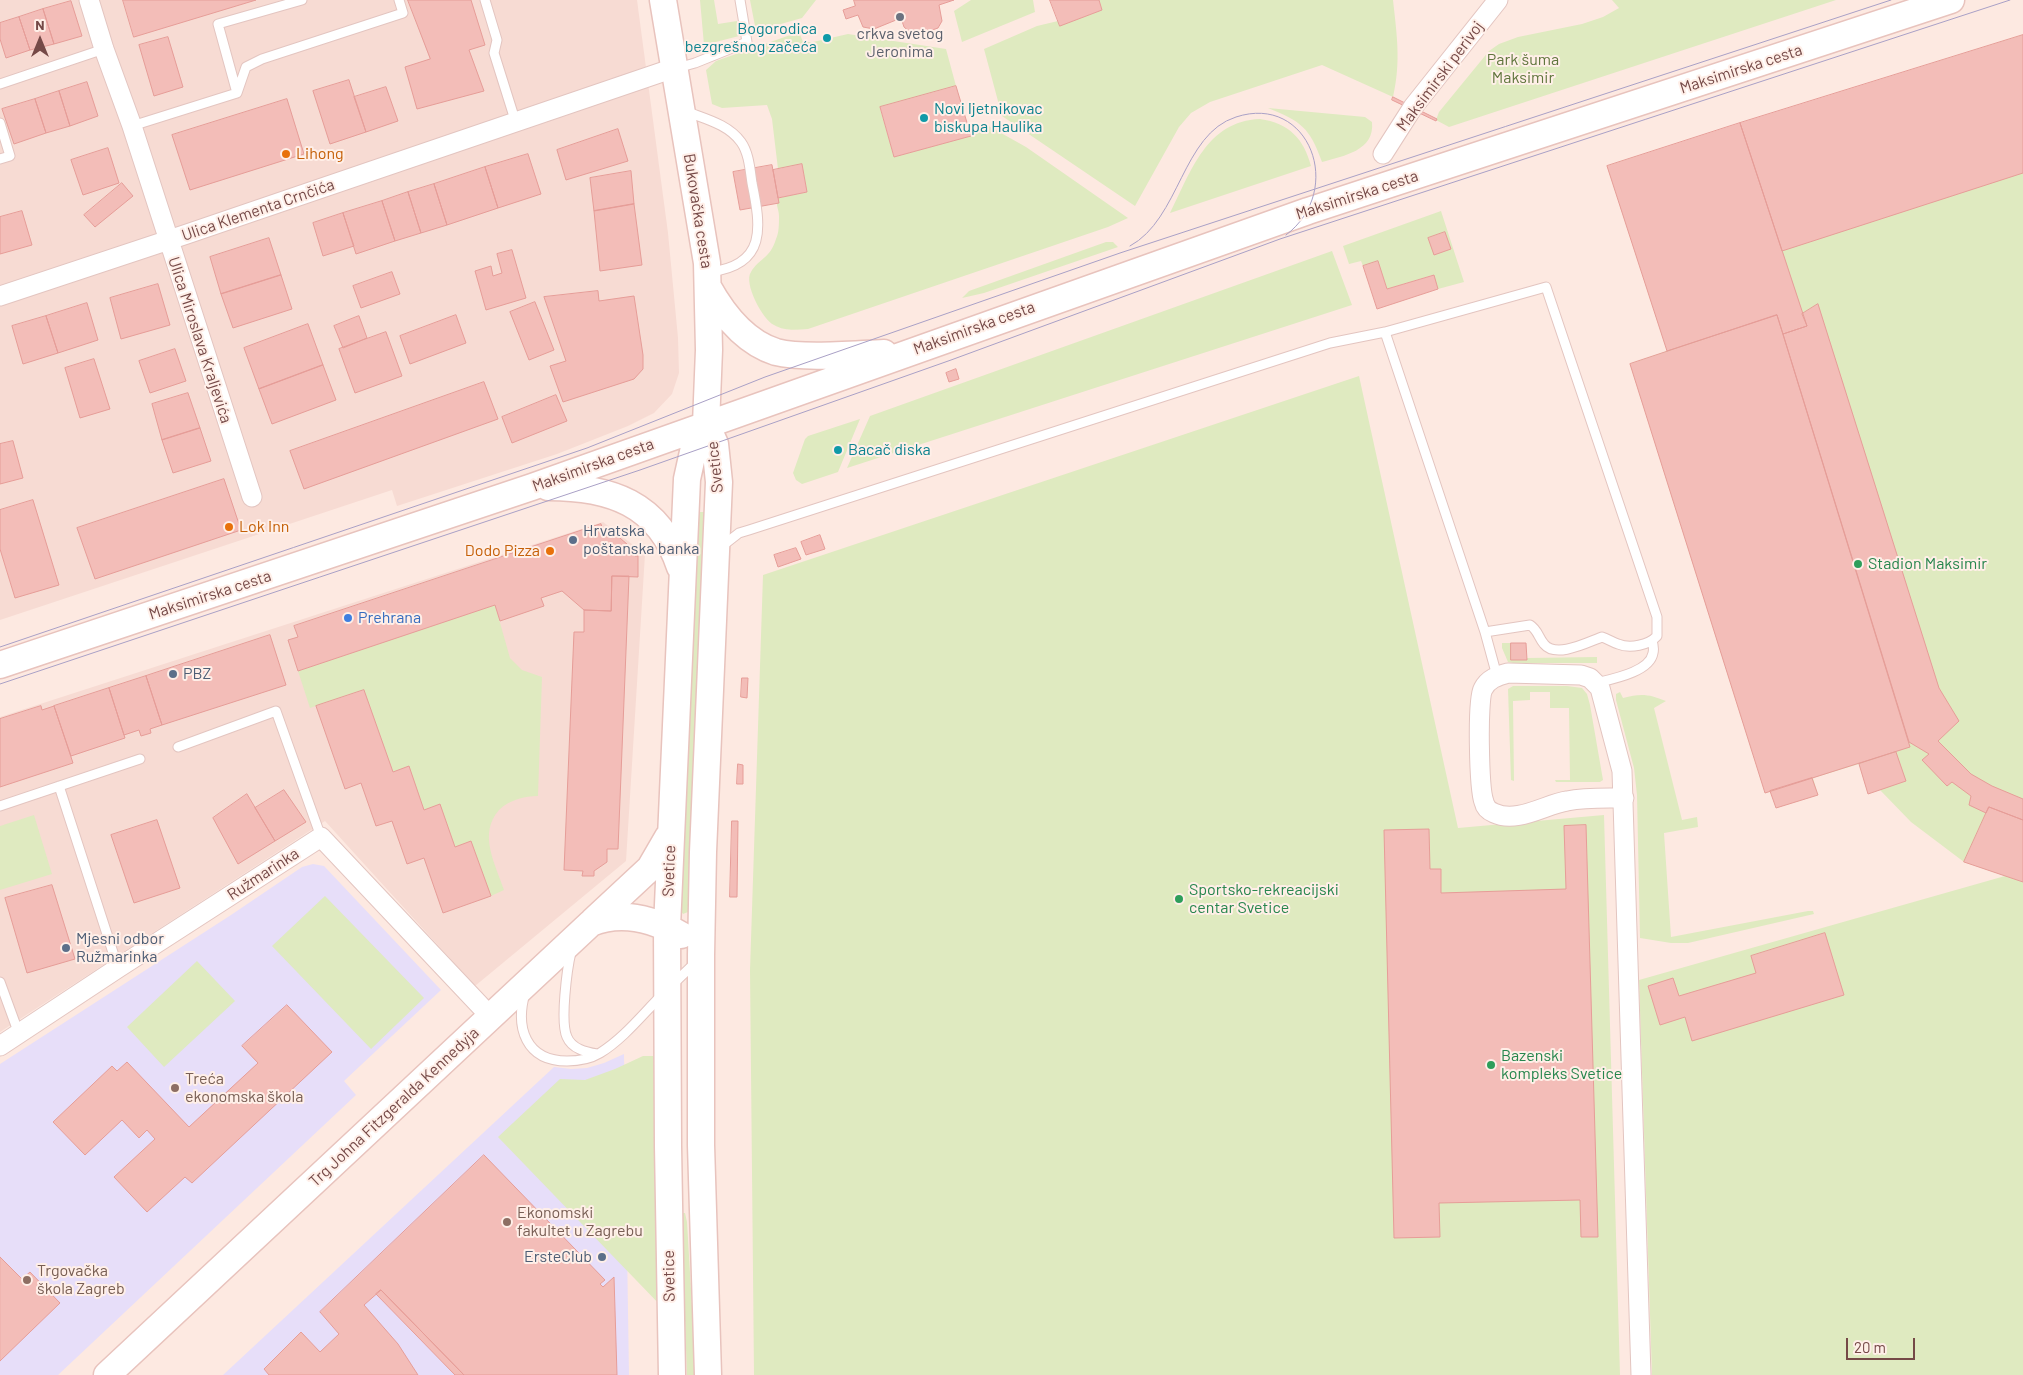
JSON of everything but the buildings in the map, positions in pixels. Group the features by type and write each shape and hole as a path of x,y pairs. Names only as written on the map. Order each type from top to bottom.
{"main road":[{"name":"Bukovačka cesta","path":"663,0 702,228 708,279 709,350 706,424"},
{"name":"Maksimirska cesta","path":"0,664 532,487 1308,211 1951,0"},
{"path":"708,279 723,311 741,331 747,337 777,352 812,355 888,353 913,350"},
{"name":"Svetice","path":"706,424 715,444 718,465 717,550 703,852 701,954 701,1145 708,1375"},
{"name":"Svetice","path":"672,1375 666,991 670,834 689,466 695,442 706,424"},
{"path":"532,487 588,488 613,495 639,509 661,529 668,539 683,575"},
{"path":"583,930 615,903 650,868 670,834"},
{"name":"Trg Johna Fitzgeralda Kennedyja","path":"106,1375 583,930 603,918 626,917 649,921 667,927 682,936 701,954"}],"street":[{"name":"Ulica Miroslava Kraljevića","path":"89,0 104,49 132,126 252,497"},
{"name":"Maksimirski perivoj","path":"1383,154 1413,108 1498,0"},
{"name":"Ulica Klementa Crnčića","path":"0,296 674,68"},
{"path":"1624,798 1567,801 1530,814 1504,815 1494,813 1487,808 1482,792 1480,696 1489,681 1508,673 1581,675 1596,683 1600,688 1619,754 1624,798 1641,1375"},
{"path":"321,837 490,1016"},
{"name":"Ružmarinka","path":"0,1046 321,837"}],"lane":[{"path":"237,93 218,24 302,0"},
{"path":"237,93 246,67 262,59 403,13 399,0"},
{"path":"485,0 497,40 494,53 516,123"},
{"path":"674,68 695,63 747,42 740,0"},
{"path":"0,84 104,49"},
{"path":"132,126 237,93"},
{"path":"681,109 718,124 735,136 746,152 754,191 758,231 753,251 738,265 708,279"},
{"path":"0,123 10,156 0,159"},
{"path":"717,550 730,539 749,530 1330,343 1385,332 1546,287 1657,617 1657,636 1652,641 1625,646 1602,637 1567,650 1555,650 1547,647 1535,628 1530,625 1485,632"},
{"path":"1385,332 1498,676"},
{"path":"1596,683 1627,674 1646,665 1653,654 1652,641"},
{"path":"178,747 276,711 321,837"},
{"path":"0,806 140,759"},
{"path":"59,786 118,968"},
{"path":"583,930 570,952 567,973 565,1030 572,1044 587,1053 598,1054"},
{"path":"532,977 522,1003 523,1031 528,1043 544,1057 552,1060 576,1061 598,1054 618,1039 689,969 701,954"},
{"path":"0,982 19,1035"}],"shaded area":[{"path":"0,0 637,0 668,233 678,338 679,373 672,394 654,413 628,426 557,454 397,506 392,490 0,620"},
{"path":"603,522 645,554 626,861 475,986 325,821 0,1032 0,717"},
{"name":"Treća ekonomska škola","path":"313,864 324,866 441,990 344,1081 356,1095 58,1375 0,1375 0,1064 302,867"},
{"name":"Ekonomski fakultet u Zagrebu","path":"624,1054 629,1375 223,1375 554,1067 587,1068"}],"green space":[{"path":"700,0 714,0 718,24 737,21 739,36 704,45"},
{"path":"750,0 816,0 802,18 756,31"},
{"path":"971,0 1033,0 1035,12 962,42 954,11"},
{"path":"1099,0 1393,0 1398,60 1393,97 1322,65 1210,102 1191,113 1179,127 1135,206 1002,116 984,49 1037,26 1058,21 1060,25 1102,10"},
{"name":"Park šuma Maksimir","path":"1612,0 1836,0 1449,127 1436,120 1439,112 1489,51 1499,44 1518,37 1582,24 1603,17 1619,8"},
{"path":"799,32 803,42 813,42 848,34 946,49 956,86 880,108 894,157 970,136 969,129 985,124 1026,147 1128,218 1108,227 808,329 786,329 774,325 755,301 749,277 754,267 768,255 774,246 779,222 778,198 807,192 802,165 778,169 772,119 767,105 722,108 712,104 706,70 716,61"},
{"path":"2023,35 2023,1375 1652,1375 1639,980 2005,876 1964,862 1911,822 1880,790 1868,794 1859,764 1813,778 1818,795 1776,808 1771,791 1765,793 1630,364 1667,351 1607,166"},
{"path":"1268,108 1365,117 1372,122 1372,132 1363,146 1356,151 1322,162 1318,150 1303,127 1289,117"},
{"path":"1260,119 1279,124 1294,134 1304,148 1311,166 1170,213 1193,166 1213,139 1226,129 1241,122"},
{"path":"1441,211 1464,282 1438,289 1433,275 1387,289 1378,262 1363,266 1361,261 1349,264 1343,246"},
{"path":"1106,242 1113,242 1118,247 984,293 962,298 969,291"},
{"path":"1332,251 1352,305 847,468 870,416"},
{"name":"Sportsko-rekreacijski centar Svetice","path":"1359,376 1458,828 1604,815 1620,1375 754,1375 750,970 763,575"},
{"path":"860,419 838,472 802,484 796,480 793,473 805,439 808,436"},
{"path":"697,512 705,512 688,912 683,914 681,911"},
{"path":"495,605 510,658 522,670 542,677 538,796 512,801 499,810 493,819 489,839 490,849 504,890 491,896 471,841 455,847 440,804 424,810 409,767 393,772 364,690 310,708 298,671"},
{"path":"1502,643 1511,643 1511,660 1597,657 1597,663 1508,662 1502,648"},
{"path":"1513,686 1567,686 1582,688 1587,694 1590,705 1603,780 1600,782 1556,782 1555,780 1570,780 1569,708 1550,708 1550,692 1530,692 1530,700 1513,701 1514,781 1511,780 1508,689"},
{"path":"1620,692 1623,698 1645,695 1666,701 1654,708 1682,820 1697,817 1698,827 1664,833 1671,937 1808,911 1813,911 1814,914 1688,943 1671,943 1640,938 1637,795 1634,768 1616,700 1616,694"},
{"path":"34,815 52,874 0,890 0,826"},
{"path":"325,896 424,998 371,1049 272,946"},
{"path":"197,961 235,1001 164,1067 127,1027"},
{"path":"643,1056 657,1056 663,1308 498,1137 560,1079 585,1080"},
{"path":"681,1213 685,1213 687,1222 696,1375 687,1375"}],"tram line":[{"path":"0,647 587,448 765,377 1120,253 1891,0"},
{"path":"0,684 640,470 951,360 1280,239 2010,0"},
{"path":"1130,246 1147,233 1160,217 1192,158 1218,126 1236,117 1262,113 1283,119 1300,132 1311,150 1316,172 1314,194 1304,216 1286,235"}],"place":[{"name":"crkva svetog Jeronima","path":"900,17"},
{"name":"Bogorodica bezgrešnog začeća","path":"827,38"},
{"name":"Novi ljetnikovac biskupa Haulika","path":"924,118"},
{"name":"Lihong","path":"286,154"},
{"name":"Bacač diska","path":"838,450"},
{"name":"Lok Inn","path":"229,527"},
{"name":"Hrvatska poštanska banka","path":"573,540"},
{"name":"Dodo Pizza","path":"550,551"},
{"name":"Stadion Maksimir","path":"1858,564"},
{"name":"Prehrana","path":"348,618"},
{"name":"PBZ","path":"173,674"},
{"name":"Sportsko-rekreacijski centar Svetice","path":"1179,899"},
{"name":"Mjesni odbor Ružmarinka","path":"66,948"},
{"name":"Bazenski kompleks Svetice","path":"1491,1065"},
{"name":"Treća ekonomska škola","path":"175,1088"},
{"name":"Ekonomski fakultet u Zagrebu","path":"507,1222"},
{"name":"ErsteClub","path":"602,1257"},
{"name":"Trgovačka škola Zagreb","path":"27,1280"}]}
